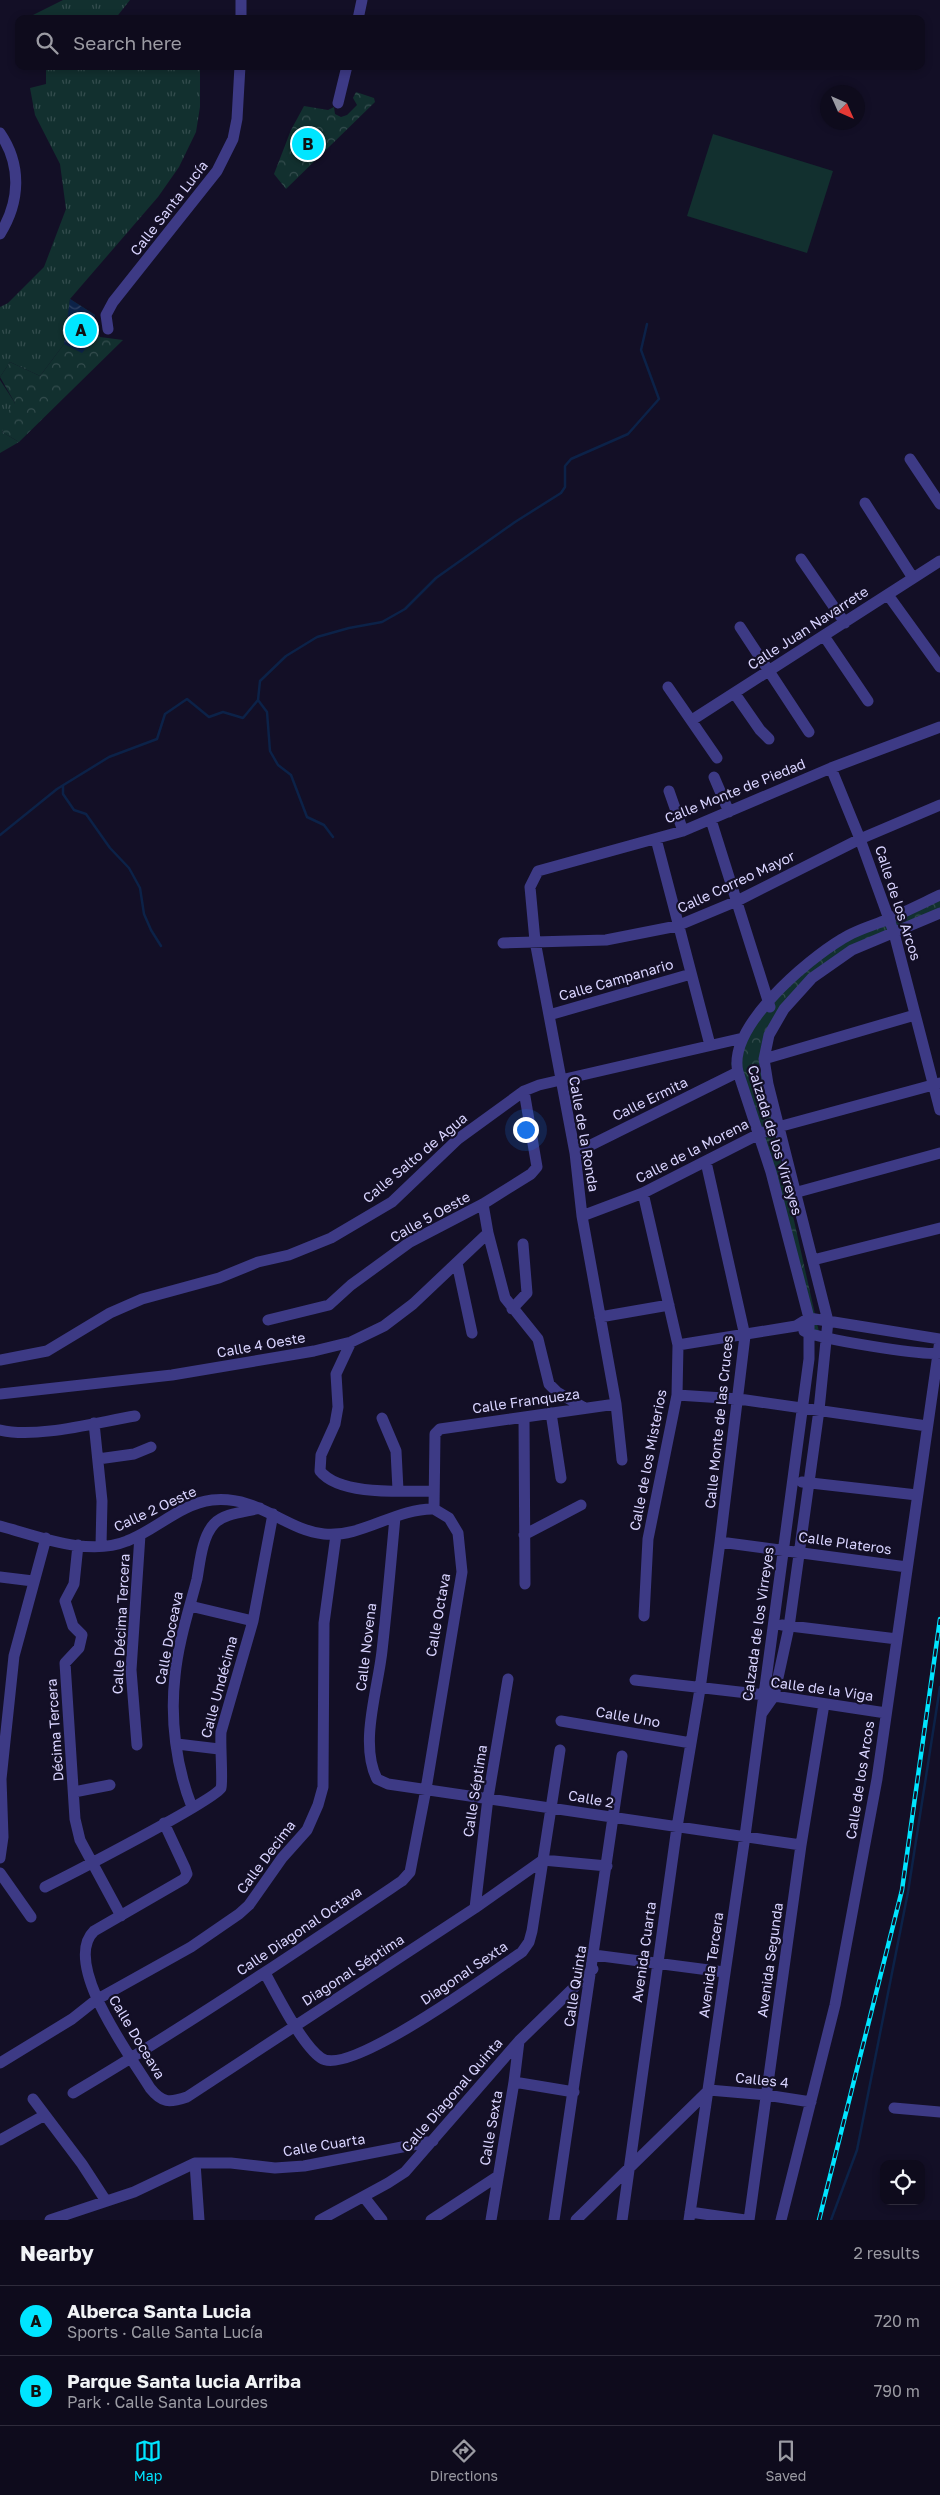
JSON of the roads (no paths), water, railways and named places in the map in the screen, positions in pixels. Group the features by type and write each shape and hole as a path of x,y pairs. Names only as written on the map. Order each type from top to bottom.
{"street":[{"path":"241,0 241,15"},
{"path":"359,15 362,0"},
{"name":"Calle Santa Lucía","path":"108,329 106,315 113,302 208,185 226,156 237,119 240,70"},
{"path":"338,103 346,70"},
{"path":"0,133 9,146 15,166 16,186 14,206 0,234"},
{"path":"910,459 940,504"},
{"path":"865,502 914,578"},
{"path":"801,559 845,623"},
{"name":"Calle Juan Navarrete","path":"692,720 914,578 938,566"},
{"path":"888,595 940,667"},
{"path":"740,627 771,671 809,732"},
{"path":"824,636 868,701"},
{"path":"668,687 718,758"},
{"path":"734,694 760,730 769,739"},
{"name":"Calle Monte de Piedad","path":"538,871 683,831 831,768 940,727"},
{"name":"Calle de los Arcos","path":"831,768 860,839 894,933 915,1015 936,1084 940,1110"},
{"path":"714,778 729,812"},
{"path":"669,791 683,831"},
{"name":"Calle Correo Mayor","path":"503,943 606,940 677,926 737,901 860,839 940,804"},
{"path":"711,820 768,1004 778,1019"},
{"path":"656,839 677,926 710,1045"},
{"name":"Calle de la Ronda","path":"538,871 530,887 536,941 560,1080 575,1153 582,1216 616,1404 622,1460"},
{"name":"Calzada de los Virreyes","path":"768,1696 774,1624 810,1334 809,1318 759,1134 738,1072 736,1059 743,1038 750,1026 800,970 844,937 940,895"},
{"name":"Calzada de los Virreyes","path":"761,1714 789,1627 819,1410 828,1321 778,1127 764,1059 768,1035 778,1019 812,978 852,950 940,913"},
{"name":"Calle Campanario","path":"549,1015 691,974"},
{"path":"764,1059 915,1015"},
{"name":"Calle Salto de Agua","path":"0,1360 47,1351 125,1306 142,1299 219,1278 258,1262 289,1255 338,1234 392,1202 458,1139 524,1091 560,1080 743,1038"},
{"name":"Calle Ermita","path":"575,1153 738,1072"},
{"name":"Calle de la Morena","path":"582,1216 643,1193 759,1134 778,1127 936,1084"},
{"name":"Calle 5 Oeste","path":"268,1320 329,1305 352,1285 410,1242 483,1204 531,1174 536,1167 524,1091"},
{"path":"794,1193 940,1153"},
{"name":"Calle Monte de las Cruces","path":"700,1689 739,1399 745,1336 706,1162"},
{"name":"Calle de los Misterios","path":"643,1193 678,1345 677,1395 648,1539 644,1616"},
{"path":"483,1204 488,1233 505,1298 538,1339 549,1384 557,1392 583,1407"},
{"path":"813,1260 940,1228"},
{"name":"Calle 4 Oeste","path":"0,1394 172,1375 314,1351 351,1342 384,1326 413,1304 488,1233"},
{"path":"512,1309 527,1293 523,1244"},
{"path":"457,1263 472,1333"},
{"path":"600,1317 669,1305"},
{"path":"678,1345 745,1336 796,1326 809,1318 940,1340"},
{"path":"796,1326 810,1334 827,1338 939,1353"},
{"name":"Calle de los Arcos","path":"781,2220 835,2004 878,1778 940,1340"},
{"path":"351,1342 336,1374 337,1412 335,1424 321,1455 320,1471 330,1479 360,1490 433,1491 434,1509"},
{"path":"677,1395 739,1399 927,1426"},
{"name":"Calle Franqueza","path":"433,1491 434,1439 440,1429 583,1407 616,1404"},
{"path":"551,1413 561,1478"},
{"path":"0,1430 12,1433 30,1433 135,1416"},
{"path":"524,1417 524,1584"},
{"path":"382,1418 396,1451 398,1490"},
{"path":"94,1423 102,1501 101,1546"},
{"path":"98,1459 134,1454 151,1447"},
{"path":"793,1481 917,1495"},
{"name":"Calle 2 Oeste","path":"0,1526 78,1545 101,1546 122,1543 191,1506 210,1501 241,1502 260,1508 308,1530 336,1535 416,1509 434,1509"},
{"path":"524,1534 581,1505"},
{"name":"Calle Doceava","path":"192,1807 182,1780 174,1721 175,1674 190,1606 206,1538 212,1525 220,1519 260,1508"},
{"name":"Calle Octava","path":"426,1789 462,1572 458,1533 449,1518 434,1509"},
{"name":"Calle Undécima","path":"45,1887 164,1823 217,1793 221,1788 219,1749 221,1732 252,1621 273,1514"},
{"name":"Calle Novena","path":"377,1779 370,1760 370,1741 395,1517"},
{"name":"Calle Décima Tercera","path":"136,1745 130,1670 140,1535"},
{"name":"Calle Decima","path":"0,2062 72,2019 96,2000 191,1947 239,1914 306,1830 318,1805 322,1787 324,1623 336,1535"},
{"path":"0,1858 4,1819 1,1779 14,1656 33,1580 46,1538"},
{"name":"Calle Plateros","path":"720,1542 907,1567"},
{"name":"Décima Tercera","path":"78,1545 74,1584 65,1602 73,1626 82,1635 78,1648 66,1663 75,1819 80,1840 121,1916"},
{"path":"0,1577 33,1580"},
{"path":"190,1606 252,1621"},
{"path":"774,1624 897,1639"},
{"name":"Calle Séptima","path":"475,1908 488,1798 508,1679"},
{"name":"Calle de la Viga","path":"635,1680 886,1713"},
{"name":"Avenida Cuarta","path":"622,2220 676,1827 700,1689"},
{"name":"Avenida Segunda","path":"749,2220 801,1845 824,1704"},
{"name":"Avenida Tercera","path":"689,2216 709,2090 761,1714"},
{"name":"Calle Uno","path":"561,1720 690,1743"},
{"path":"177,1744 219,1749"},
{"name":"Diagonal Sexta","path":"295,2026 321,2058 332,2061 347,2058 380,2045 412,2026 522,1952 529,1942 532,1931 560,1750"},
{"name":"Calle Quinta","path":"554,2220 622,1756"},
{"name":"Calle 2","path":"377,1779 388,1784 801,1845"},
{"path":"74,1792 110,1784"},
{"name":"Calle Diagonal Octava","path":"73,2093 265,1973 402,1881 410,1872 426,1789"},
{"name":"Calle Doceava","path":"164,1823 187,1874 180,1883 98,1928 89,1936 85,1962 96,2000 131,2058 158,2098 176,2101"},
{"path":"543,1860 607,1866"},
{"name":"Diagonal Séptima","path":"176,2101 187,2097 475,1908 543,1860"},
{"path":"0,1873 31,1917"},
{"path":"594,1955 724,1972"},
{"name":"Calle Diagonal Quinta","path":"320,2220 364,2197 405,2172 519,2041 592,1970"},
{"path":"265,1973 295,2026"},
{"name":"Calle Sexta","path":"491,2220 519,2041"},
{"path":"514,2082 574,2092"},
{"path":"576,2220 709,2090"},
{"name":"Calles 4","path":"709,2090 766,2095 811,2102"},
{"path":"34,2099 82,2164 106,2201"},
{"path":"894,2108 940,2112"},
{"path":"0,2140 45,2115"},
{"name":"Calle Cuarta","path":"50,2220 68,2217 106,2201 134,2192 194,2164 231,2163 275,2168 304,2166 433,2141"},
{"path":"194,2164 199,2220"},
{"path":"431,2220 498,2176"},
{"path":"364,2197 382,2220"},
{"path":"689,2216 745,2220"}],"water":[{"path":"70,299 95,315 94,326 98,334 82,353 64,344"}],"waterway":[{"path":"0,835 57,789 109,757 157,739 165,714 187,699 209,717 223,712 243,718 258,700 260,681 286,656 317,637 349,628 382,622 405,609 436,578 515,522 561,493 565,487 565,466 571,459 628,434 659,399 641,350 647,324"},
{"path":"258,700 267,712 270,751 278,765 291,775 307,817 324,825 333,837"},
{"path":"63,786 63,794 74,810 86,814 110,848 129,868 140,888 144,914 161,946"},
{"path":"831,2220 857,2150 908,1892 940,1687"}],"railway":[{"path":"819,2220 902,1890 940,1619"}],"place":[{"name":"Parque Santa lucia Arriba","path":"308,144"},
{"name":"Alberca Santa Lucia","path":"81,330"}]}
